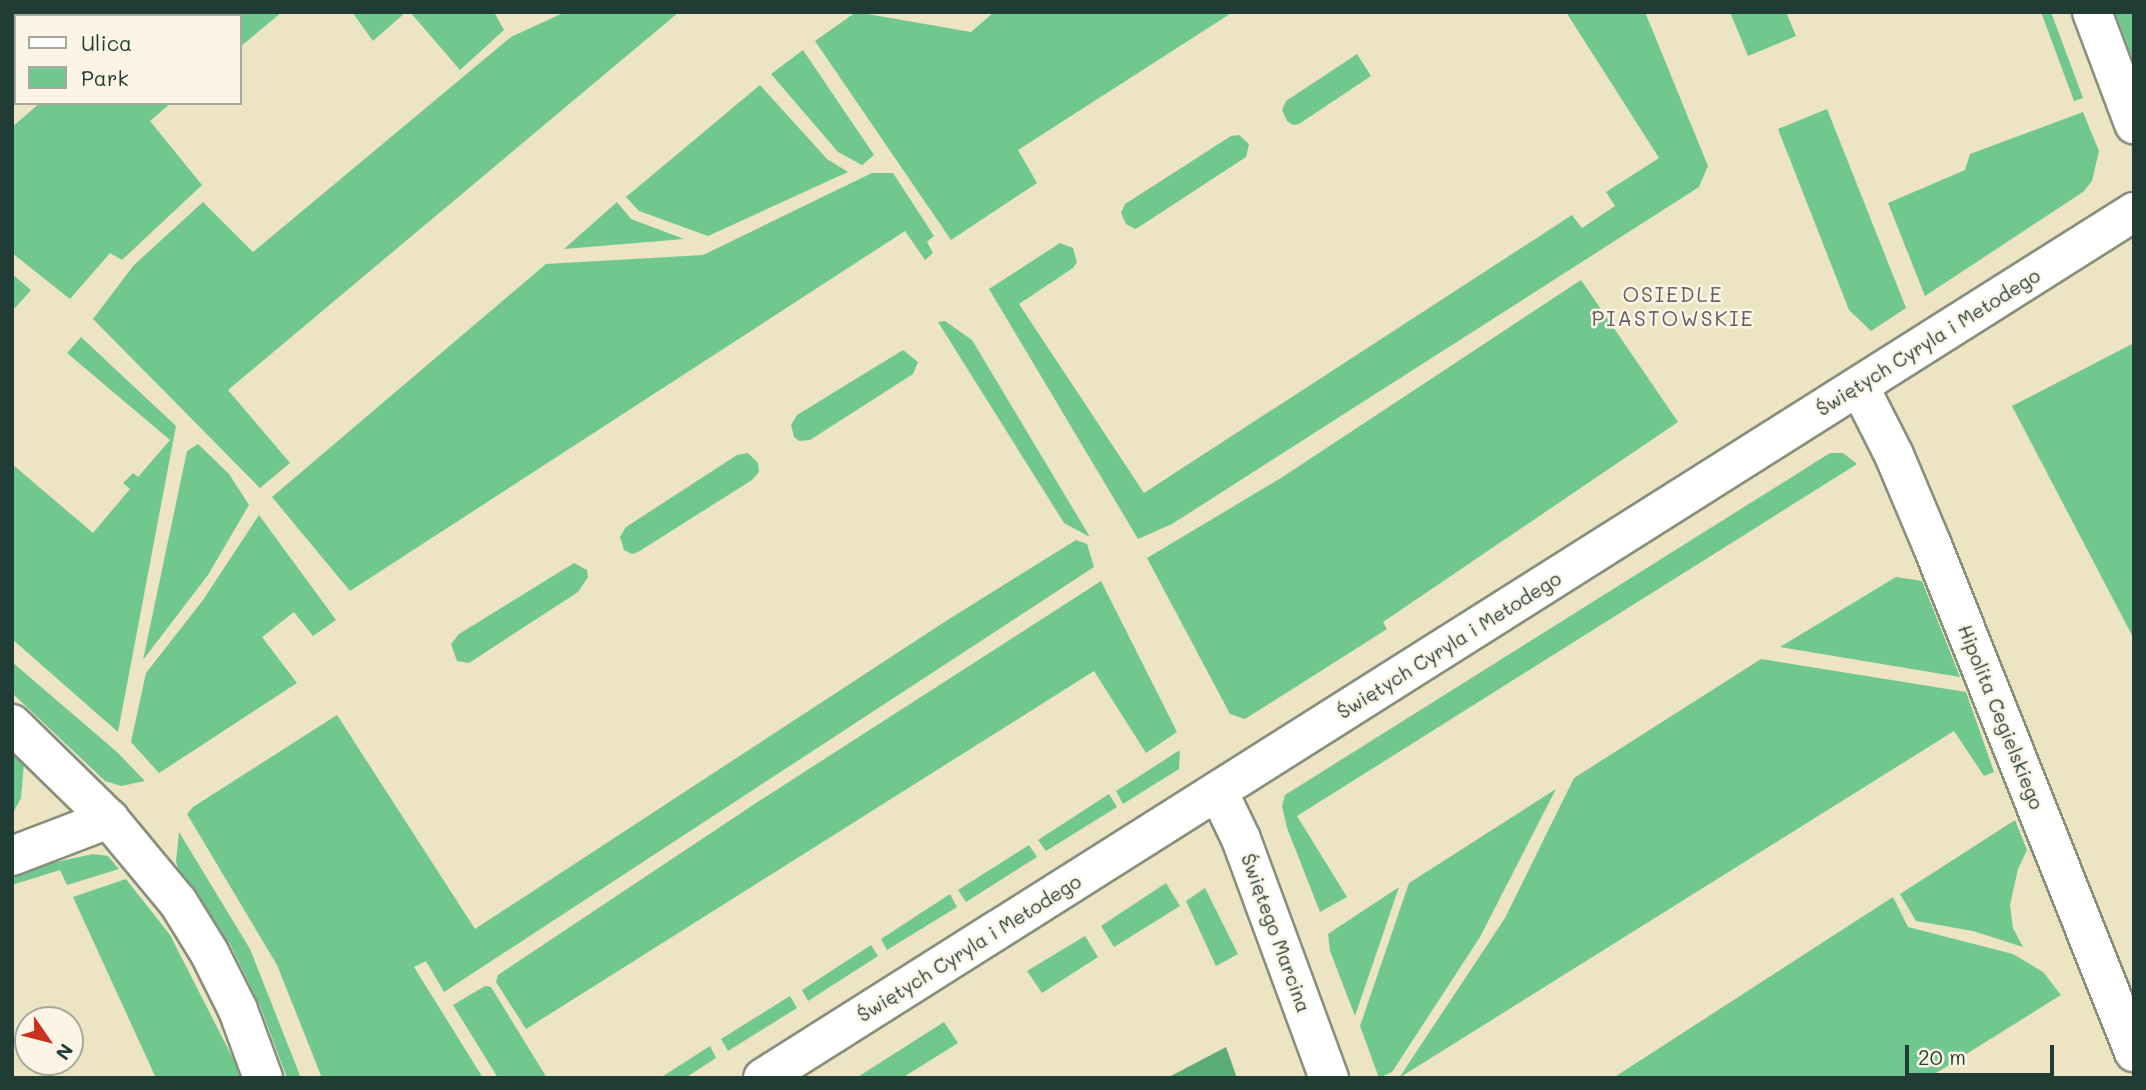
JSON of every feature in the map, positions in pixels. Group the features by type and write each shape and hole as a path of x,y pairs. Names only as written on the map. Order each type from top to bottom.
{"street":[{"path":"2092,12 2134,124"},
{"name":"Świętych Cyryla i Metodego","path":"763,1078 2134,212"},
{"name":"Hipolita Cegielskiego","path":"1860,386 1895,455 2134,1052"},
{"path":"12,724 109,819 178,902 209,952 238,1010 262,1078"},
{"name":"Świętego Marcina","path":"1219,791 1241,839 1329,1078"},
{"path":"12,856 109,819"}],"green space":[{"path":"12,12 117,12 14,14 12,104"},
{"path":"282,12 242,45 242,14 144,14"},
{"path":"352,12 406,12 373,41"},
{"path":"410,12 494,12 504,30 460,70"},
{"path":"565,12 679,12 228,390 290,463 260,488 93,319 134,265 203,202 253,252 511,37"},
{"path":"856,12 971,32 994,12 1233,12 1018,150 1037,183 951,240 815,41"},
{"path":"1566,12 1645,12 1708,166 1699,187 1172,524 1138,539 989,289 1060,243 1073,248 1077,262 1073,268 1019,304 1144,493 1572,215 1582,228 1615,206 1606,192 1659,158"},
{"path":"1730,12 1786,12 1796,36 1748,56"},
{"path":"2041,12 2051,12 2083,98 2074,101"},
{"path":"2115,12 2134,12 2134,62"},
{"path":"803,50 874,155 862,165 838,152 771,74"},
{"path":"1357,54 1371,76 1299,124 1293,125 1287,121 1282,110 1286,101"},
{"path":"760,85 827,159 848,172 708,236 639,211 626,197"},
{"path":"38,105 169,105 150,121 202,185 122,260 110,253 70,299 12,253 12,127"},
{"path":"1827,109 1906,308 1871,331 1849,310 1778,129"},
{"path":"2083,112 2099,151 2092,181 2083,192 1925,296 1888,203 1965,170 1970,154"},
{"path":"1239,135 1249,144 1246,157 1139,227 1135,229 1126,224 1121,213 1125,204 1231,136"},
{"path":"872,173 893,173 934,236 927,242 933,253 925,260 905,231 350,591 272,497 546,264 703,255"},
{"path":"617,202 631,219 684,239 564,249"},
{"path":"12,274 31,290 15,308 12,306"},
{"path":"1581,280 1678,422 1383,622 1387,629 1245,719 1230,714 1147,558 1281,478"},
{"path":"945,321 972,340 1090,537 1064,523 938,322"},
{"path":"81,337 176,426 118,732 12,639 12,464 93,533 130,489 123,483 133,473 138,477 170,440 67,353"},
{"path":"2134,343 2134,639 2012,406"},
{"path":"903,350 918,362 913,374 810,440 799,441 794,437 791,425 797,415"},
{"path":"198,444 229,474 249,505 208,575 143,660 187,451"},
{"path":"748,453 758,463 759,472 752,480 638,552 632,554 624,550 620,537 626,527 737,455"},
{"path":"1830,453 1843,453 1857,464 1297,816 1347,897 1320,912 1287,828 1282,806 1285,795"},
{"path":"259,515 336,620 313,636 294,612 262,637 297,683 159,773 131,742 146,673 203,600"},
{"path":"1076,540 1087,544 1094,567 444,992 426,961 414,967 483,1078 322,1078 277,965 187,814 193,807 337,715 475,929 949,619"},
{"path":"574,563 587,570 588,577 578,592 469,663 457,661 451,644 459,634"},
{"path":"1896,577 1922,581 1960,677 1780,647"},
{"path":"1101,581 1177,732 1146,753 1094,671 526,1029 496,982 498,975 756,803"},
{"path":"1761,659 1966,692 1994,772 1984,776 1954,731 1399,1078 1505,918 1574,778"},
{"path":"12,662 117,752 145,781 121,786 105,781 12,693"},
{"path":"1180,750 1179,769 1123,804 1116,791"},
{"path":"12,752 24,764 21,798 12,815"},
{"path":"1556,789 1480,937 1392,1072 1379,1078 1360,1026 1409,883"},
{"path":"1109,794 1117,807 1046,851 1038,840"},
{"path":"2015,820 2027,850 2018,869 2010,905 2013,928 2023,947 1973,931 1916,921 1900,894"},
{"path":"179,832 250,949 301,1078 287,1078 260,1006 230,944 179,871 176,862"},
{"path":"1029,845 1037,857 966,902 958,890"},
{"path":"93,854 108,856 119,869 67,885 60,870 12,885 12,876 42,865"},
{"path":"126,879 170,935 243,1078 156,1078 73,897"},
{"path":"1166,883 1180,906 1114,947 1101,926"},
{"path":"1399,887 1355,1016 1330,951 1328,934"},
{"path":"1205,888 1238,954 1216,966 1186,901"},
{"path":"950,894 957,907 887,950 881,939"},
{"path":"1893,897 1908,927 2013,954 2043,972 2061,995 1928,1078 1613,1078"},
{"path":"1085,936 1098,957 1042,993 1027,971"},
{"path":"871,945 878,956 808,1001 802,990"},
{"path":"485,986 491,987 547,1078 498,1078 453,1005"},
{"path":"790,996 797,1008 728,1051 721,1039"},
{"path":"944,1022 958,1043 902,1078 856,1078"},
{"path":"710,1046 716,1058 685,1078 660,1078"},
{"path":"1226,1047 1237,1078 1167,1078"}],"district":[{"name":"OSIEDLE PIASTOWSKIE","path":"1673,306"}]}
